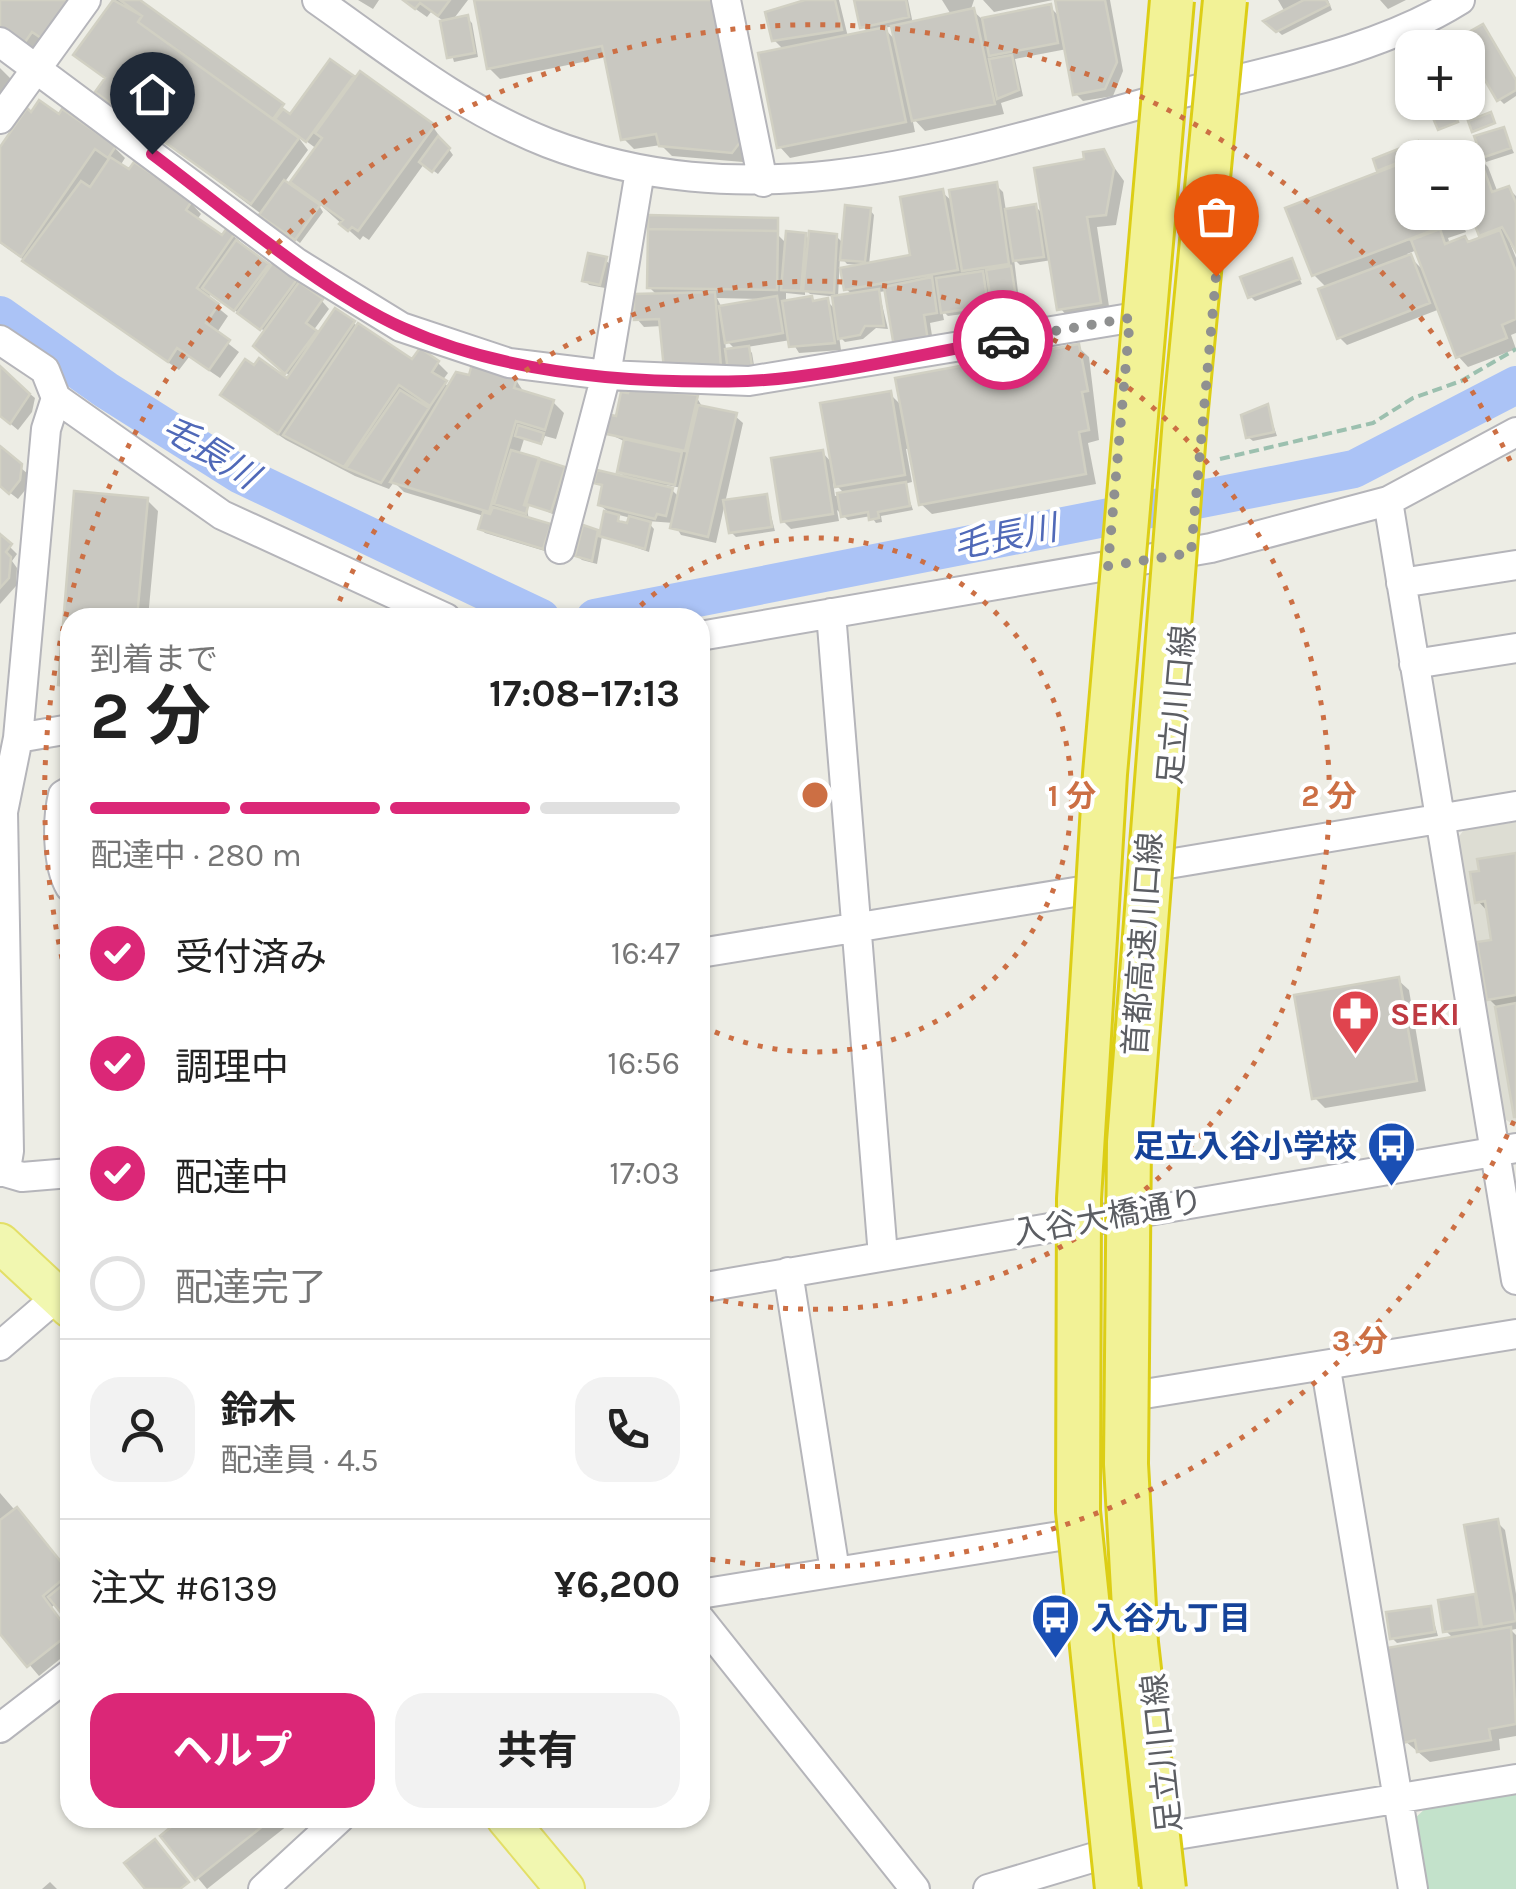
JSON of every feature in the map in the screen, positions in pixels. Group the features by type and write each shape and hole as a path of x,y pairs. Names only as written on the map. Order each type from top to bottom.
{"highway":[{"name":"首都高速川口線","path":"1104,1878 1078,1511 1076,1374 1088,999 1172,0"},
{"path":"1185,419 1194,180 1209,0"},
{"name":"首都高速川口線","path":"1164,1889 1136,1643 1125,1315 1129,1142 1185,419 1225,0"},
{"path":"1106,774 1094,1148 1097,1509 1109,1658 1136,1889"}],"main road":[{"path":"1104,1878 1071,1646 1062,1226 1081,891 1154,0"},
{"name":"足立川口線","path":"1180,1889 1170,1836 1144,1565 1138,1395 1141,1212 1162,864 1240,0"},
{"path":"0,1243 60,1298"},
{"path":"514,1828 566,1889"}],"street":[{"path":"0,120 86,0"},
{"path":"317,0 453,96 546,142 640,171 762,182 930,163 1359,45 1460,0"},
{"path":"726,0 762,182"},
{"path":"0,42 297,263 401,327 509,363 606,376 749,381 1130,318"},
{"path":"560,550 606,376 640,171"},
{"path":"0,340 44,370 56,398 222,515 424,608"},
{"path":"56,398 46,429 18,738 3,812 8,1150 1,1171 22,1177 60,1175"},
{"path":"710,634 1191,553 1388,501 1516,432"},
{"path":"1388,501 1438,818 1505,1150 1516,1280"},
{"path":"1401,583 1516,565"},
{"path":"831,613 883,1256"},
{"path":"0,630 26,642"},
{"path":"1414,664 1516,648"},
{"path":"18,738 60,731"},
{"path":"1162,864 1516,806"},
{"path":"710,951 1081,891"},
{"name":"入谷大橋通り","path":"710,1286 1505,1150"},
{"path":"788,1272 835,1572"},
{"path":"0,1346 60,1305"},
{"path":"1138,1395 1326,1368 1516,1334"},
{"path":"1326,1368 1413,1889"},
{"path":"710,1592 1066,1534"},
{"path":"710,1632 915,1889"},
{"path":"0,1728 60,1682"},
{"path":"1170,1836 1516,1779"},
{"path":"264,1889 329,1828"},
{"path":"988,1889 1104,1878"}],"path":[{"path":"1220,459 1373,423 1414,398 1462,381 1516,349"}],"shaded area":[{"path":"1516,822 1514,1125 1503,1118 1456,840 1464,830"}],"green space":[{"path":"1516,1792 1516,1889 1424,1889 1413,1820 1427,1807"}],"building":[{"path":"0,0 69,0 41,38 32,32 23,45 0,29"},
{"path":"113,0 142,16 138,22 299,138 251,204 95,92 105,78 73,55"},
{"path":"120,0 140,0 284,104 273,119 138,22 142,16"},
{"path":"403,0 450,0 438,16 420,3 415,9"},
{"path":"474,0 712,0 741,141 732,153 659,146 656,134 621,140 602,46 487,69"},
{"path":"805,0 835,0 842,30 772,41 765,12"},
{"path":"854,0 906,0 909,17 860,28"},
{"path":"1055,0 1105,0 1117,62 1105,89 1073,95"},
{"path":"1304,0 1326,0 1329,5 1276,32 1263,21"},
{"path":"1051,4 1058,43 989,56 982,18"},
{"path":"974,8 995,104 912,121 891,26"},
{"path":"468,15 475,53 447,58 440,21"},
{"path":"1483,24 1516,80 1516,90 1497,101 1485,80 1485,30 1472,30"},
{"path":"886,27 906,122 777,148 758,53"},
{"path":"1012,55 1019,90 997,99 989,59"},
{"path":"330,59 354,76 306,142 275,119 283,109 290,114"},
{"path":"360,71 435,125 358,231 352,227 348,231 339,224 343,220 290,182 322,138 315,133"},
{"path":"39,100 59,114 62,109 116,146 108,158 95,149 21,257 0,242 0,147 27,108 31,112"},
{"path":"1491,112 1495,123 1472,132 1468,121 1485,120 1485,114"},
{"path":"1434,120 1457,120 1458,122 1438,130"},
{"path":"1504,127 1511,148 1485,157 1485,140 1475,140 1474,136"},
{"path":"438,136 450,148 432,172 419,162"},
{"path":"1104,149 1114,169 1106,215 1087,217 1101,303 1057,310 1034,168 1084,159 1083,152"},
{"path":"1395,150 1395,164 1377,171 1373,159"},
{"path":"110,157 129,169 134,162 192,201 186,210 222,235 227,228 235,233 197,288 219,304 206,323 230,340 209,370 177,348 168,362 22,261 81,181 90,187"},
{"path":"1395,166 1395,230 1433,230 1312,276 1285,208"},
{"path":"1485,172 1492,192 1509,186 1516,203 1516,252 1502,227 1479,236 1477,230 1485,230"},
{"path":"284,180 320,205 295,240 259,215"},
{"path":"997,182 1009,264 962,271 949,190"},
{"path":"943,189 958,270 844,290 840,268 910,255 900,197"},
{"path":"1036,204 1044,257 1013,261 1005,209"},
{"path":"845,205 871,208 865,262 840,260"},
{"path":"648,215 778,218 778,231 648,229"},
{"path":"648,229 778,231 777,290 647,288"},
{"path":"1440,230 1445,244 1465,236 1468,242 1500,230 1516,271 1516,319 1502,325 1507,338 1456,358 1411,240"},
{"path":"786,231 806,233 801,291 781,290"},
{"path":"809,231 837,234 834,293 803,291"},
{"path":"236,240 269,264 234,311 202,288"},
{"path":"588,253 607,257 600,285 582,281"},
{"path":"1411,254 1430,303 1337,339 1318,289"},
{"path":"1292,258 1300,279 1248,298 1240,277"},
{"path":"274,261 298,278 260,330 237,313"},
{"path":"1011,266 1017,304 992,308 986,270"},
{"path":"983,271 988,306 941,313 936,278"},
{"path":"932,277 937,313 924,315 928,341 894,347 884,287"},
{"path":"299,282 323,299 306,323 317,331 285,374 253,346"},
{"path":"879,289 884,326 865,326 860,335 838,339 832,296"},
{"path":"715,292 721,367 664,369 659,319 634,320 634,294"},
{"path":"777,296 783,333 725,343 719,306"},
{"path":"812,296 813,301 828,298 835,343 789,347 782,301"},
{"path":"335,308 355,321 278,434 220,395 245,359 254,365 259,358 287,378"},
{"path":"358,323 412,359 420,348 439,361 432,372 447,381 430,406 399,385 344,467 283,435"},
{"path":"1079,344 1088,391 1082,392 1089,430 1079,432 1086,474 919,505 895,378"},
{"path":"749,346 752,367 728,371 725,349"},
{"path":"472,364 517,378 514,388 554,400 545,430 516,421 489,512 390,482 456,372 469,375"},
{"path":"0,366 30,394 10,424 0,416"},
{"path":"629,389 698,395 685,451 602,433 606,414 616,416 621,392 628,393"},
{"path":"400,390 429,408 381,483 346,468"},
{"path":"891,391 905,475 835,487 820,403"},
{"path":"1268,404 1274,432 1246,438 1241,415"},
{"path":"698,405 737,413 708,537 670,528"},
{"path":"518,425 544,433 541,444 515,436"},
{"path":"624,439 682,452 675,485 617,472"},
{"path":"0,446 22,464 20,480 9,494 0,486"},
{"path":"511,450 539,458 524,505 528,506 526,514 494,504"},
{"path":"823,450 833,514 781,522 771,458"},
{"path":"540,459 565,467 551,512 526,504"},
{"path":"597,470 673,488 666,516 657,514 655,519 598,505 602,485 594,483"},
{"path":"906,482 910,506 878,512 879,518 869,520 868,512 841,517 837,493"},
{"path":"74,491 148,498 138,608 64,608"},
{"path":"767,494 772,527 729,533 723,500"},
{"path":"493,507 551,524 543,549 478,529 483,512 490,514"},
{"path":"604,511 619,515 618,521 627,523 629,516 651,522 645,549 599,536"},
{"path":"583,525 598,530 592,561 575,556"},
{"path":"0,534 12,544 6,552 11,557 9,578 0,588"},
{"path":"1516,853 1516,995 1487,1000 1477,942 1491,940 1485,901 1475,903 1470,872 1479,871 1477,859"},
{"path":"1399,977 1417,1081 1312,1099 1294,995"},
{"path":"1516,1003 1516,1117 1514,1117 1495,1007"},
{"path":"17,1507 60,1561 60,1582 43,1596 60,1619 60,1641 27,1667 0,1634 0,1520"},
{"path":"1498,1519 1516,1621 1482,1627 1464,1525"},
{"path":"60,1587 60,1612 48,1597"},
{"path":"1475,1594 1480,1627 1443,1632 1438,1600"},
{"path":"1431,1606 1435,1632 1390,1639 1386,1612"},
{"path":"1511,1627 1516,1724 1489,1729 1491,1740 1417,1752 1415,1740 1403,1743 1387,1648"},
{"path":"170,1828 260,1828 195,1880 160,1836"},
{"path":"155,1839 189,1882 180,1889 145,1889 124,1863"}],"waterway":[{"name":"毛長川","path":"0,315 106,390 239,474 520,608"},
{"name":"毛長川","path":"646,608 1354,469 1516,385"}],"way so far":[{"path":"1003,340 1130,318 1108,566 1191,553 1216,276"}],"place":[{"name":"SEKI","path":"1355,1056"},
{"name":"足立入谷小学校","path":"1392,1188"},
{"name":"入谷九丁目","path":"1056,1660"}],"route":[{"path":"152,154 297,263 401,327 509,363 606,376 749,381 1003,340"}]}
